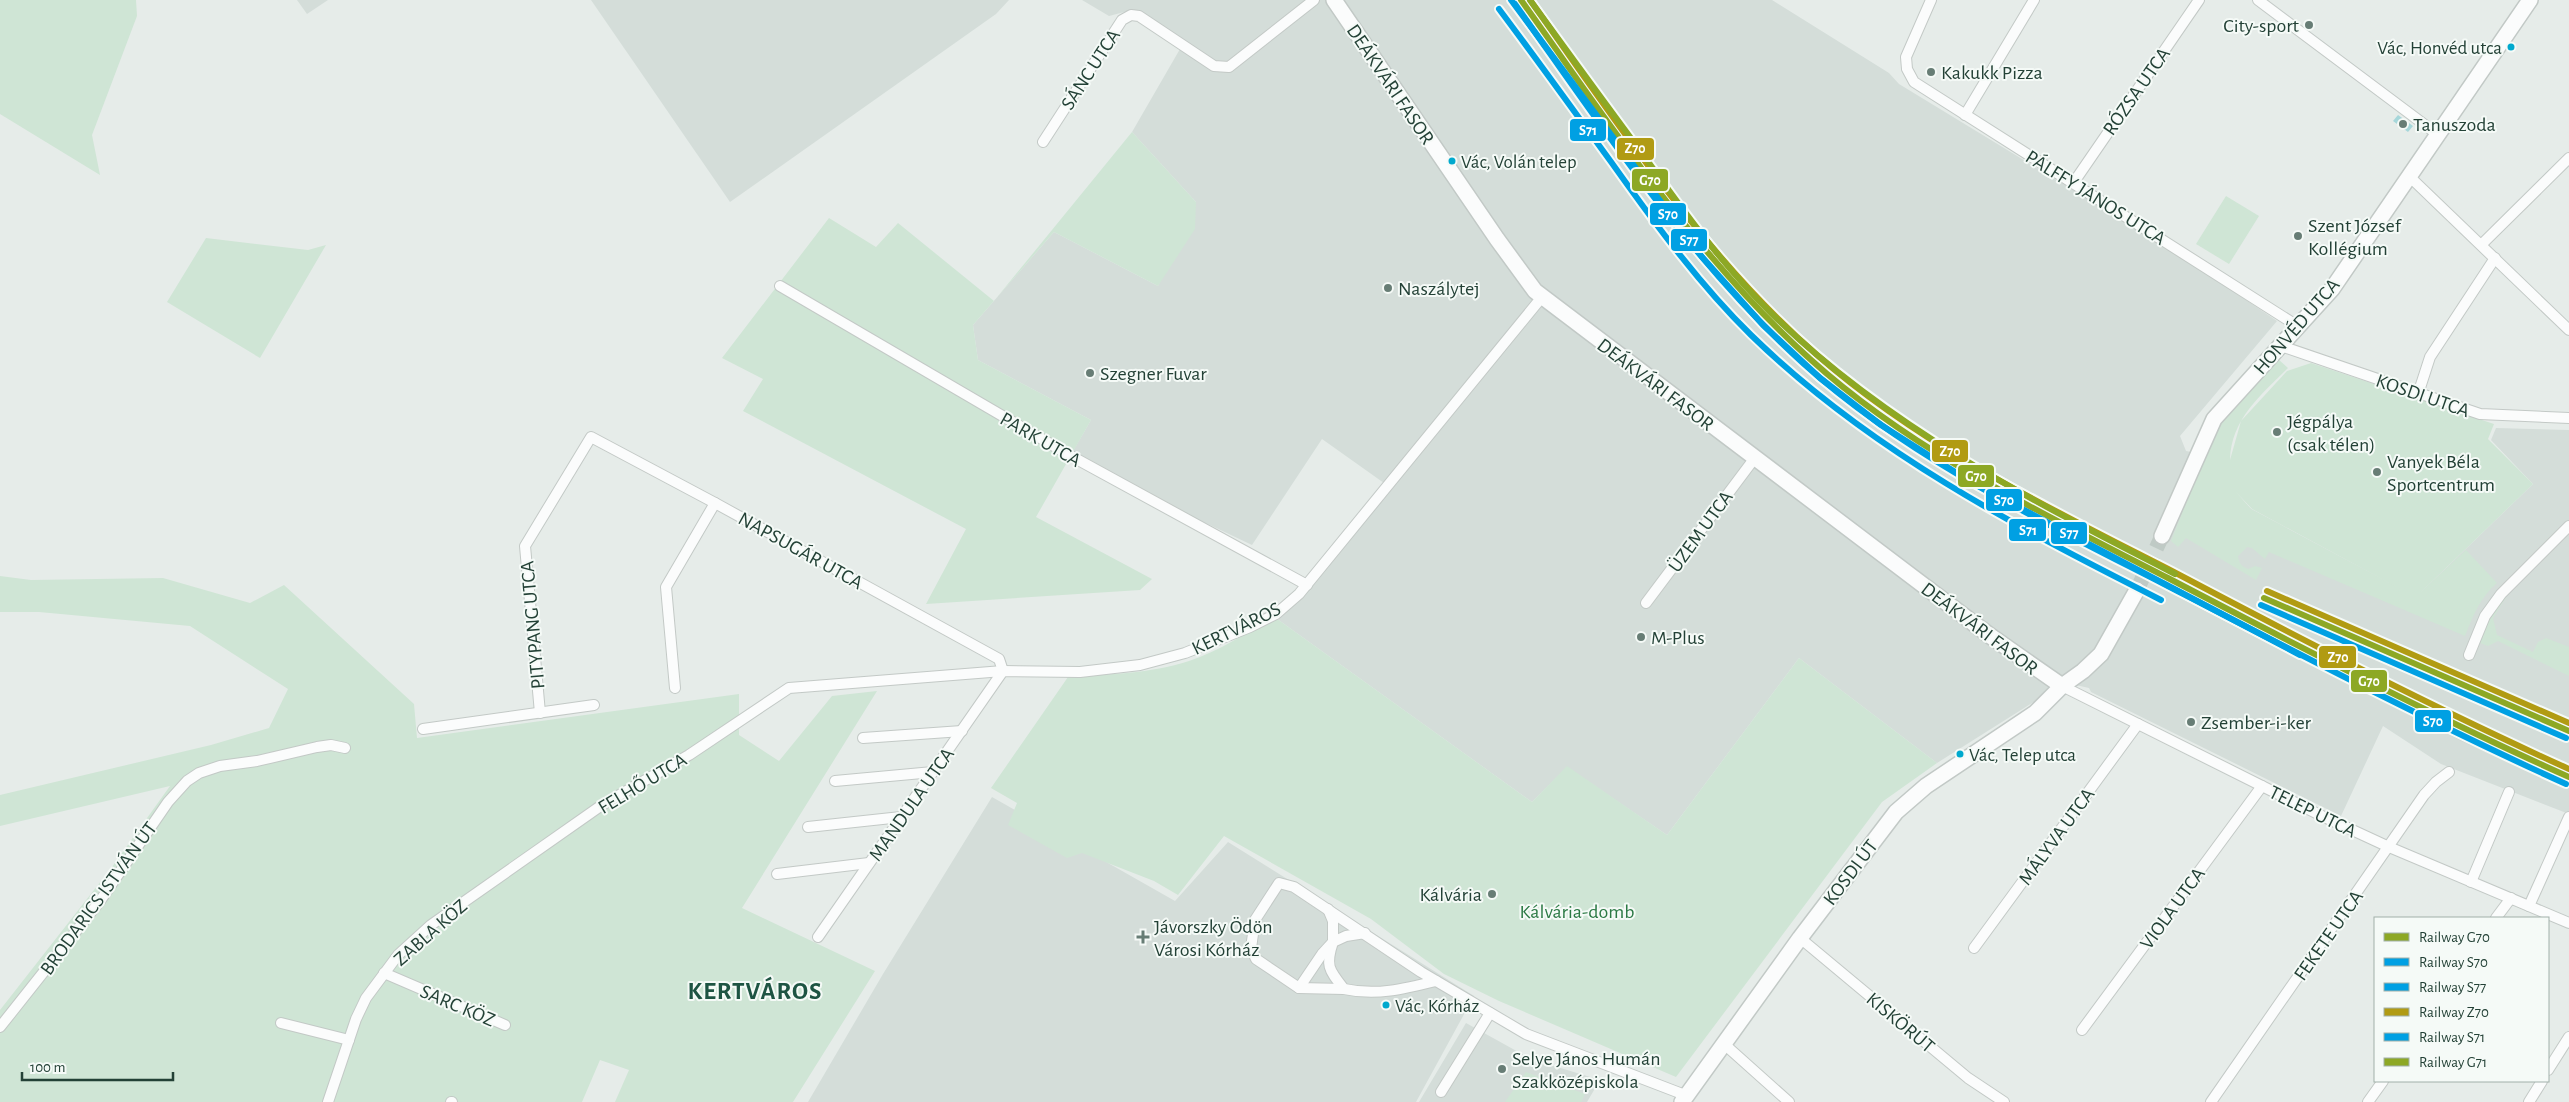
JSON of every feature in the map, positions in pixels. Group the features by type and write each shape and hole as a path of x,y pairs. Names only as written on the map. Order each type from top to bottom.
{"street":[{"name":"SÁNC UTCA","path":"1043,142 1122,20 1131,15 1139,16 1214,66 1224,69 1314,0"},
{"name":"DEÁKVÁRI FASOR","path":"1334,0 1497,239 1528,283 1542,297 2028,665 2062,686"},
{"name":"PÁLFFY JÁNOS UTCA","path":"1931,0 1906,57 1907,69 1914,82 2074,182 2299,327"},
{"path":"1965,115 2034,0"},
{"name":"RÓZSA UTCA","path":"2074,182 2199,0"},
{"path":"2258,0 2437,134"},
{"name":"HONVÉD UTCA","path":"2162,536 2214,419 2332,289 2530,0"},
{"path":"2482,244 2569,158"},
{"path":"2410,177 2568,327"},
{"path":"2418,394 2430,357 2495,258"},
{"name":"PARK UTCA","path":"780,286 1071,456 1307,585"},
{"name":"KERTVÁROS","path":"789,688 1003,671 1099,671 1140,665 1185,653 1276,614 1307,585 1542,297"},
{"name":"KOSDI UTCA","path":"2281,346 2480,414 2569,418"},
{"name":"NAPSUGÁR UTCA","path":"591,437 716,502 998,659 1003,671"},
{"name":"PITYPANG UTCA","path":"540,712 525,546 591,437"},
{"name":"ÜZEM UTCA","path":"1646,603 1754,459"},
{"path":"675,688 666,587 716,502"},
{"path":"2468,655 2485,616 2501,594 2569,526"},
{"path":"2062,686 2083,671 2101,654 2138,590"},
{"name":"MANDULA UTCA","path":"818,937 1003,671"},
{"name":"TELEP UTCA","path":"2062,686 2389,847 2569,923"},
{"name":"KOSDI ÚT","path":"1684,1098 1800,938 1896,812 1926,786 2034,713 2062,686"},
{"name":"FELHŐ UTCA","path":"495,879 602,806 689,755 789,688"},
{"path":"423,728 594,705"},
{"name":"MÁLYVA UTCA","path":"1974,948 2138,724"},
{"path":"862,738 962,730"},
{"name":"BRODARICS ISTVÁN ÚT","path":"0,1027 100,901 168,802 186,781 199,773 220,766 257,761 317,747 331,745 345,748"},
{"path":"835,781 933,772"},
{"name":"FEKETE UTCA","path":"2211,1102 2424,795 2449,772"},
{"name":"VIOLA UTCA","path":"2082,1030 2262,786"},
{"path":"2471,882 2510,792"},
{"path":"808,827 901,817"},
{"path":"2529,906 2569,817"},
{"path":"777,874 870,863"},
{"name":"ZABLA KÖZ","path":"328,1102 349,1040 366,998 384,973 398,955 431,925 495,879"},
{"path":"1436,981 1404,989 1366,994 1344,989 1299,988 1256,959 1251,948 1255,920 1279,883 1294,887 1436,981 1490,1013 1544,1042 1684,1098"},
{"path":"2497,917 2511,898"},
{"path":"1328,908 1333,921 1333,942 1329,955 1328,969 1344,989"},
{"path":"1299,988 1322,954 1333,942 1346,936 1365,933"},
{"name":"KISKÖRÚT","path":"1800,938 1968,1078 2004,1102"},
{"name":"SARC KÖZ","path":"384,973 505,1025"},
{"path":"1441,1092 1490,1013"},
{"path":"281,1023 349,1040"},
{"path":"2549,1068 2569,1037"},
{"path":"1724,1043 1789,1102"},
{"path":"2368,1102 2382,1082"},
{"path":"2530,1102 2541,1082"}],"shaded area":[{"path":"297,0 328,0 307,14"},
{"path":"591,0 1009,0 996,14 730,202"},
{"path":"1082,0 1772,0 1889,73 1899,84 2181,256 2277,321 2180,436 2186,451 2230,460 2236,493 2251,509 2416,597 2533,484 2491,440 2496,428 2569,430 2569,814 2441,764 2383,726 2341,816 2091,692 2089,688 2054,680 2040,698 1937,763 1799,658 1667,835 1567,767 1532,802 1273,616 1391,488 1322,439 1252,545 1069,458 1091,420 978,360 973,325 1054,232 1158,286 1196,202 1132,132 1180,49 1128,11 1109,16"},
{"name":"Jávorszky Ödön Városi Kórház","path":"992,797 1175,901 1228,842 1474,996 1416,1102 808,1102 883,974"},
{"name":"Selye János Humán Szakközépiskola","path":"1466,1023 1531,1059 1600,1080 1587,1102 1419,1102"}],"green space":[{"path":"0,0 136,0 137,16 92,135 100,175 0,114"},
{"path":"1132,132 1196,202 1195,229 1158,286 1054,232 995,299"},
{"path":"2226,196 2259,216 2229,264 2196,244"},
{"path":"829,218 876,247 898,223 994,301 973,325 978,360 1091,420 1036,517 1152,579 1140,590 926,604 966,529 743,411 763,379 722,358"},
{"path":"206,238 308,250 326,245 260,358 167,302"},
{"name":"Vanyek Béla Sportcentrum","path":"2278,359 2288,368 2258,398 2241,421 2287,371 2311,363 2494,424 2488,439 2533,484 2419,594 2466,550 2497,583 2486,594 2474,614 2465,636 2269,552 2265,559 2252,548 2247,547 2238,556 2241,564 2248,569 2255,566 2262,568 2256,580 2186,538 2178,547 2171,541 2205,455 2224,415","holes":["2241,422 2230,460 2232,445","2236,492 2252,509 2406,592 2251,509"]},
{"path":"0,576 31,580 163,578 250,603 284,585 414,704 417,738 739,694 739,735 779,761 832,696 877,691 742,908 875,971 793,1102 615,1102 629,1070 600,1060 582,1102 0,1102 0,1010 112,867 170,786 0,826 0,795 211,745 269,728 288,689 190,626 39,612 0,612"},
{"path":"2512,588 2493,618 2497,635 2533,652 2538,642 2546,638 2569,647 2569,676 2498,641 2488,646 2480,643 2485,616"},
{"name":"Kálvária-domb","path":"1273,616 1532,802 1567,766 1667,835 1799,658 1937,763 1882,802 1676,1077 1499,1001 1444,974 1371,919 1224,836 1178,895 1154,881 1082,853 1067,858 1008,825 1017,803 991,788 1068,677 1144,671 1189,661 1222,647"},
{"path":"1526,1072 1585,1094 1581,1102 1505,1102"}],"water":[{"name":"Tanuszoda","path":"2398,115 2413,126 2408,132 2393,121"}],"tunnel":[{"path":"2137,590 2162,536"}],"railway":[{"path":"2300,655 2463,739 2569,786"}],"rail line":[{"name":"S77","path":"1511,0 1702,257 1763,325 1820,378 1881,425 1971,482 2300,655"},
{"name":"G70","path":"1521,0 1621,141 1691,233 1768,319 1810,359 1850,393 1936,453 2028,505 2367,681 2569,777"},
{"name":"Z70","path":"1530,0 1663,186 1736,275 1775,316 1817,355 1857,388 1899,419 1943,447 2033,499 2369,673 2569,769"},
{"name":"G71","path":"1530,0 1672,195 1720,257 1754,296 1817,355 1913,427 1963,459 2068,518 2175,574"},
{"name":"S70","path":"1515,4 1615,146 1686,238 1723,282 1763,324 1804,364 1844,398 1931,458 2023,511 2363,687 2566,784"},
{"name":"S71","path":"1499,9 1696,275 1732,316 1797,377 1845,415 1946,483 2052,544 2161,600"},
{"name":"Z70","path":"2267,591 2569,723"},
{"name":"G70","path":"2264,598 2569,731"},
{"name":"S70","path":"2261,605 2566,738"}],"place":[{"name":"City-sport","path":"2309,25"},
{"name":"Vác, Honvéd utca","path":"2511,47"},
{"name":"Kakukk Pizza","path":"1931,72"},
{"name":"Tanuszoda","path":"2403,124"},
{"name":"Vác, Volán telep","path":"1452,161"},
{"name":"Szent József Kollégium","path":"2298,236"},
{"name":"Naszálytej","path":"1388,288"},
{"name":"Szegner Fuvar","path":"1090,373"},
{"name":"Jégpálya (csak télen)","path":"2277,432"},
{"name":"Vanyek Béla Sportcentrum","path":"2377,472"},
{"name":"M-Plus","path":"1641,637"},
{"name":"Zsember-i-ker","path":"2191,722"},
{"name":"Vác, Telep utca","path":"1960,754"},
{"name":"Kálvária","path":"1492,894"},
{"name":"Jávorszky Ödön Városi Kórház","path":"1143,937"},
{"name":"Vác, Kórház","path":"1386,1005"},
{"name":"Selye János Humán Szakközépiskola","path":"1502,1069"}],"district":[{"name":"KERTVÁROS","path":"755,990"}]}
